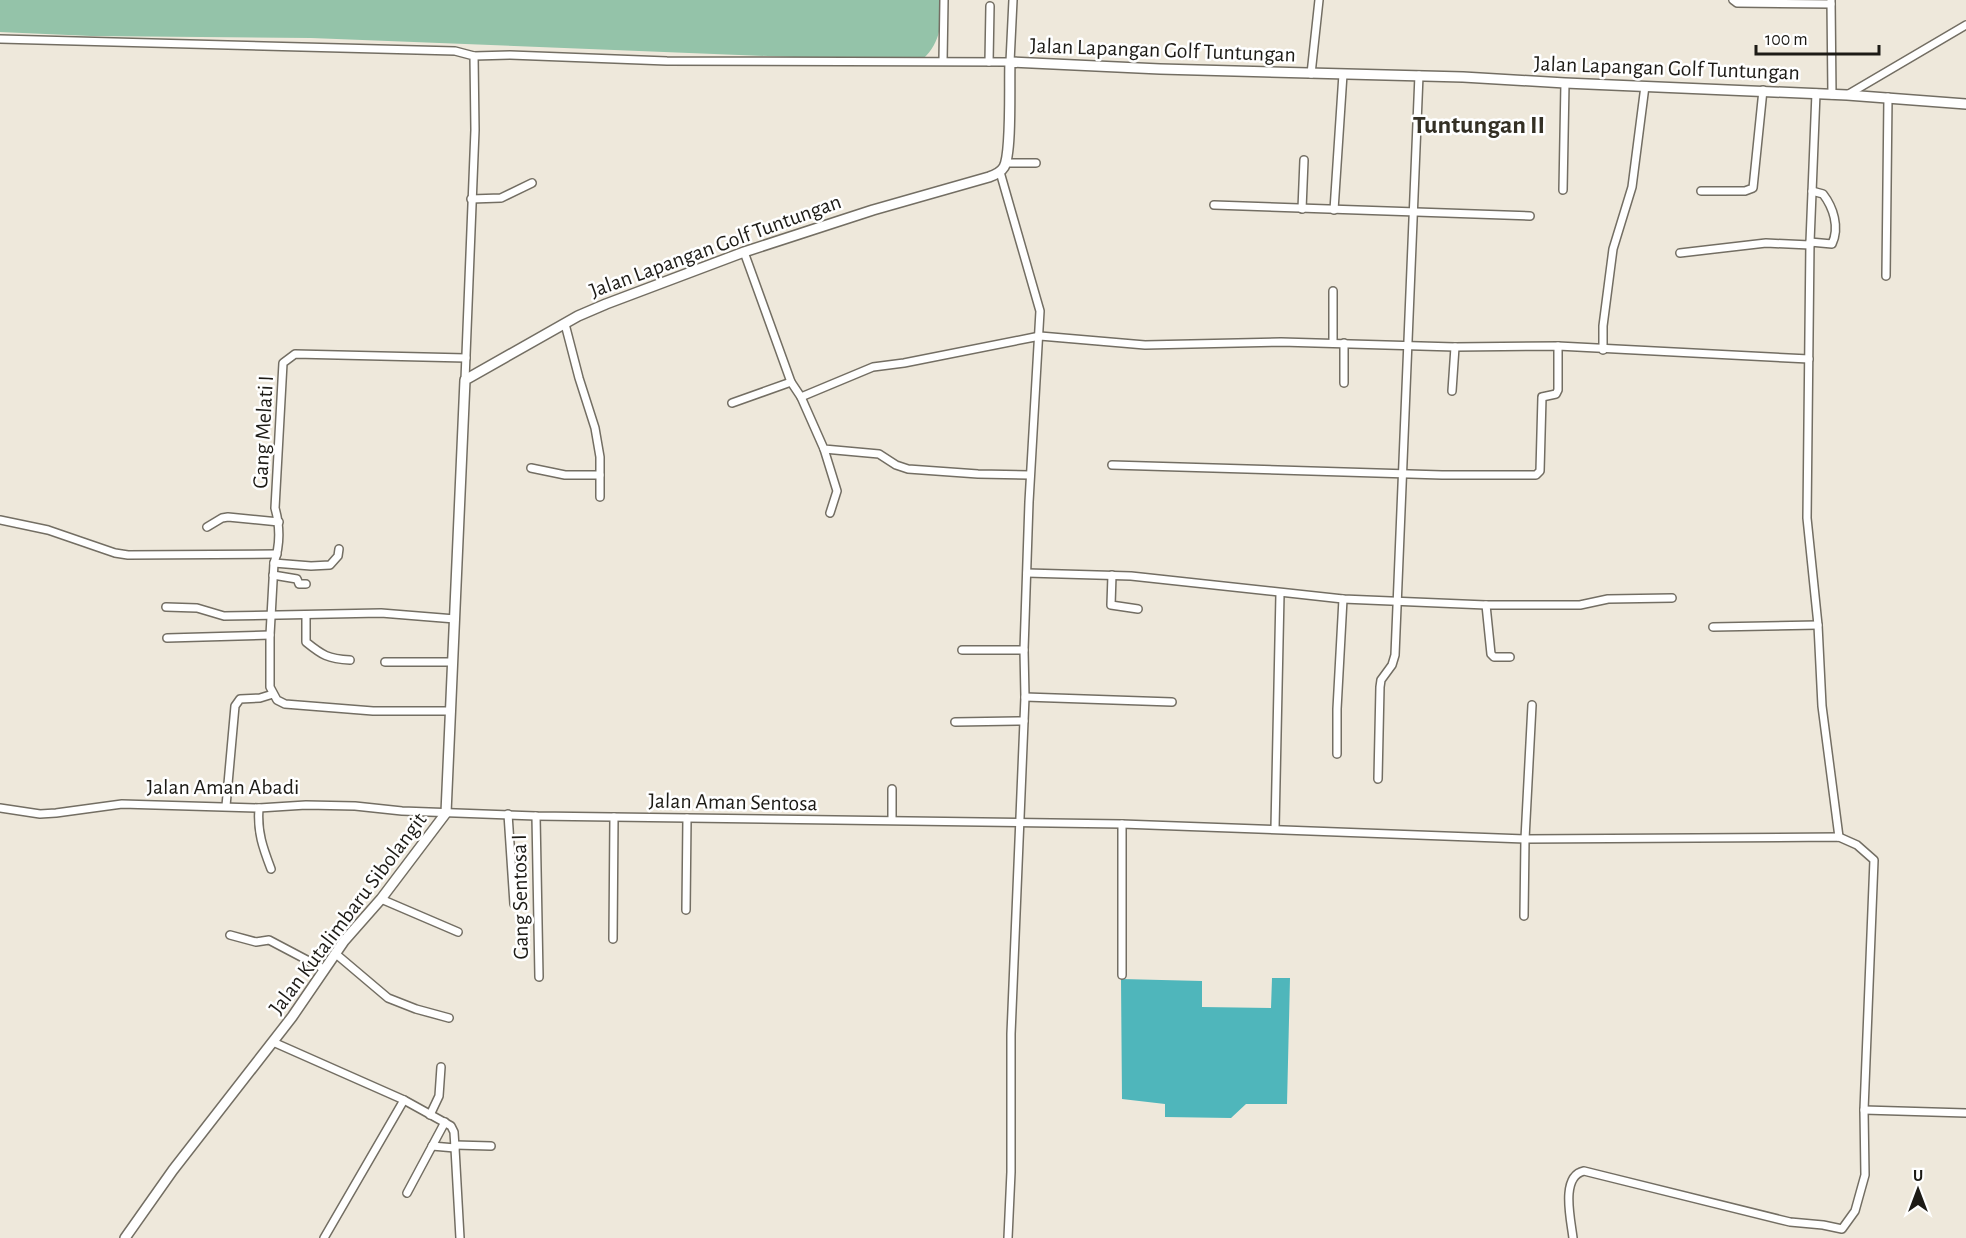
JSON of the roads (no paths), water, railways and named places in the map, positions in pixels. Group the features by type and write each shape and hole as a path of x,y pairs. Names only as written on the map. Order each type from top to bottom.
{"street":[{"path":"943,61 944,0"},
{"path":"0,39 455,51 474,56 510,55 667,61 1010,62 1013,0"},
{"path":"1311,74 1319,0"},
{"path":"1732,0 1737,3 1831,2 1832,94"},
{"path":"989,62 990,6"},
{"path":"1847,94 1966,25"},
{"path":"465,381 475,130 474,56"},
{"name":"Jalan Lapangan Golf Tuntungan","path":"465,381 606,303 744,252 882,207 989,177 1003,168 1008,149 1010,62 1311,74 1419,75 1763,90 1966,104"},
{"path":"1334,210 1343,74"},
{"path":"1378,779 1380,687 1381,680 1394,661 1398,601 1406,346 1419,75"},
{"path":"1563,190 1565,83"},
{"path":"1603,350 1603,326 1613,249 1632,187 1644,86"},
{"path":"1701,191 1745,191 1753,188 1763,90"},
{"path":"1816,93 1810,244 1807,519 1818,625 1822,706 1839,837 1857,845 1874,860 1864,1110 1865,1175 1855,1210 1842,1229 1844,1238"},
{"path":"1886,276 1888,97"},
{"path":"1302,209 1304,160"},
{"path":"1008,1238 1011,1172 1011,1034 1025,697 1024,650 1030,475 1040,306 1003,168 1036,163"},
{"path":"471,199 501,198 532,183"},
{"path":"1680,253 1766,243 1832,244 1834,213 1823,194 1812,190"},
{"path":"1214,205 1530,216"},
{"path":"744,252 791,382 801,398 824,449 837,491 830,513"},
{"path":"1333,291 1333,343"},
{"path":"565,324 595,428 600,497"},
{"path":"801,398 873,367 1040,336 1145,345 1281,342 1455,347 1558,346 1809,359"},
{"path":"1344,343 1344,383"},
{"path":"1112,465 1533,476 1539,474 1540,471 1542,397 1556,394 1558,390 1558,346"},
{"path":"1452,391 1455,347"},
{"name":"Gang Melati I","path":"273,694 270,678 270,635 279,522 275,508 284,363 295,354 466,358"},
{"name":"Jalan Kutalimbaru Sibolangit","path":"125,1238 173,1170 273,1042 324,969 446,813 465,381"},
{"path":"732,403 791,382"},
{"path":"824,449 879,454 896,465 908,469 1030,475"},
{"path":"531,468 565,475 600,475"},
{"path":"207,527 228,517 279,522"},
{"path":"0,520 48,530 115,553 128,555 277,554"},
{"path":"274,563 330,565 338,556 339,549"},
{"path":"1027,573 1112,575 1343,599 1486,605 1571,605 1608,598 1672,598"},
{"path":"273,575 297,579 298,584 306,584"},
{"path":"1112,575 1111,604 1116,607 1138,609"},
{"path":"1275,828 1280,594"},
{"path":"1337,754 1343,599"},
{"path":"1486,605 1491,654 1496,657 1510,657"},
{"path":"166,607 197,609 224,616 381,613 455,619"},
{"path":"306,615 306,642 326,657 334,660 350,660"},
{"path":"1713,627 1818,625"},
{"path":"167,638 270,635"},
{"path":"963,650 1024,650"},
{"path":"385,662 453,662"},
{"path":"226,806 235,706 240,699 260,698 273,694 285,705 295,707 373,711 451,711"},
{"path":"1025,697 1172,702"},
{"path":"1524,916 1525,840 1532,705"},
{"path":"955,722 1024,721"},
{"path":"892,789 892,820"},
{"name":"Jalan Aman Abadi","path":"0,808 40,814 122,804 259,808 331,805 446,813"},
{"path":"259,808 258,831 271,869"},
{"name":"Jalan Aman Sentosa","path":"446,813 1122,824 1275,828 1525,840 1839,837"},
{"path":"508,814 514,904"},
{"name":"Gang Sentosa I","path":"536,816 539,977"},
{"path":"613,939 614,817"},
{"path":"686,909 687,818"},
{"path":"1122,824 1122,975"},
{"path":"381,899 458,932"},
{"path":"230,934 256,942 269,940 324,969"},
{"path":"336,954 388,998 449,1018"},
{"path":"273,1042 404,1100 451,1126 454,1132 460,1238"},
{"path":"430,1115 440,1096 441,1067"},
{"path":"324,1238 404,1100"},
{"path":"1864,1110 1966,1113"},
{"path":"407,1193 445,1122"},
{"path":"432,1146 491,1146"},
{"path":"1573,1238 1569,1184 1575,1174 1584,1171 1790,1222 1842,1229"}],"water":[{"path":"1272,978 1290,978 1287,1104 1246,1104 1231,1118 1165,1117 1165,1104 1122,1099 1121,979 1202,981 1202,1007 1271,1008"}],"district":[{"name":"Tuntungan II","path":"1479,124"}]}
